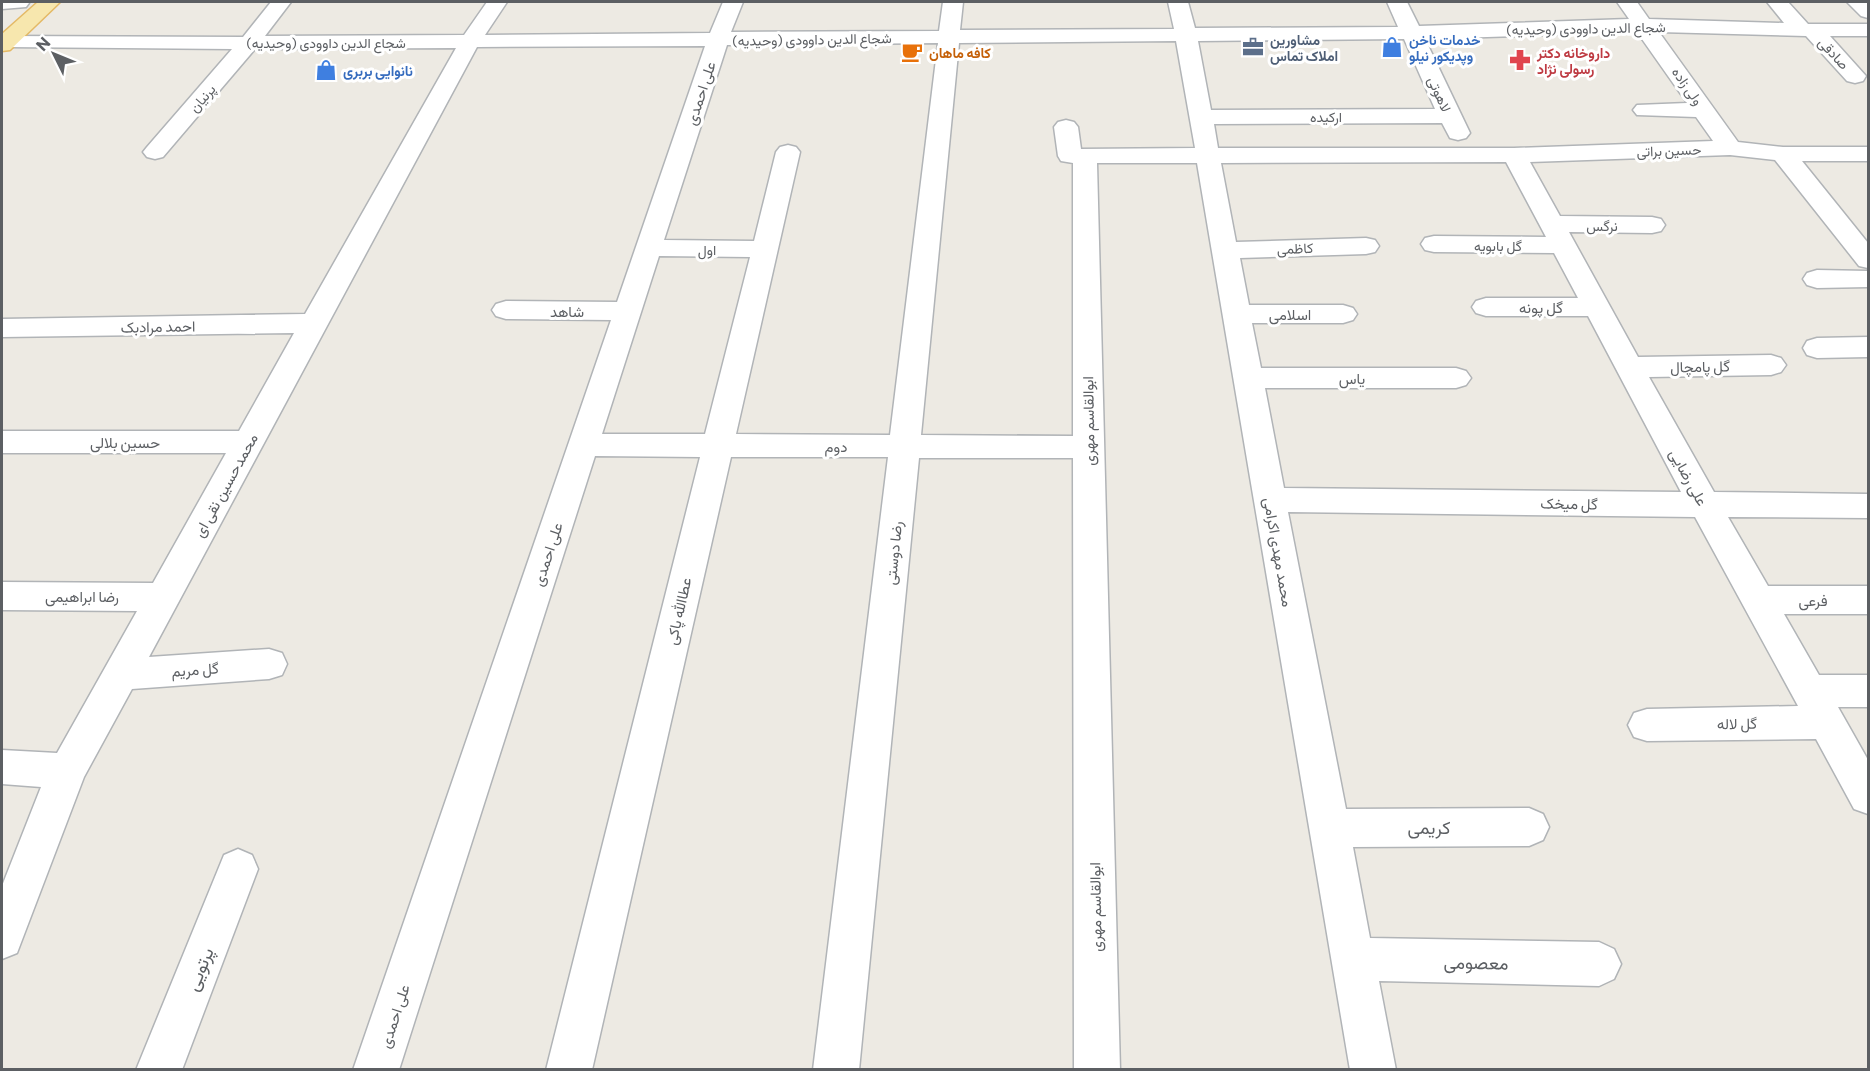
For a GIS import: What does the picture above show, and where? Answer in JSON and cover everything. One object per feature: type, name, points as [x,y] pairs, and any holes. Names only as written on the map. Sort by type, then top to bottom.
[{"type":"main road","points":[[4,43],[50,2]]},
{"type":"main road","points":[[2,18],[14,3]]},
{"type":"street","name":"پرنیان","points":[[155,152],[249,43],[281,2]]},
{"type":"street","name":"محمدحسین نقی ای","points":[[2,938],[67,771],[470,41],[497,2]]},
{"type":"street","name":"علی احمدی","points":[[376,1070],[718,39],[733,2]]},
{"type":"street","name":"رضا دوستی","points":[[836,1070],[953,2]]},
{"type":"street","name":"محمد مهدی اکرامی","points":[[1178,2],[1201,117],[1373,1070]]},
{"type":"street","name":"لاهوتی","points":[[1397,2],[1468,155]]},
{"type":"street","name":"ولی زاده","points":[[1627,2],[1730,148]]},
{"type":"street","name":"صادقی","points":[[1777,2],[1856,76]]},
{"type":"street","points":[[1857,2],[1867,27]]},
{"type":"street","name":"شجاع الدین داوودی (وحیدیه)","points":[[4,43],[1413,33],[1645,25],[1807,30],[1867,27]]},
{"type":"street","points":[[1645,110],[1704,110]]},
{"type":"street","name":"ارکیده","points":[[1201,117],[1450,116]]},
{"type":"street","points":[[1065,127],[1070,156],[1468,155]]},
{"type":"street","name":"حسین براتی","points":[[1468,155],[1730,148],[1783,154],[1869,154]]},
{"type":"street","name":"عطاالله پاکی","points":[[569,1070],[788,152]]},
{"type":"street","points":[[1783,154],[1869,260]]},
{"type":"street","name":"علی رضایی","points":[[1514,155],[1704,504],[1869,796]]},
{"type":"street","name":"ابوالقاسم مهری","points":[[1085,156],[1097,1070]]},
{"type":"street","name":"نرگس","points":[[1557,235],[1652,225]]},
{"type":"street","name":"گل بابویه","points":[[1434,244],[1557,235]]},
{"type":"street","name":"کاظمی","points":[[1225,250],[1366,246]]},
{"type":"street","name":"اول","points":[[649,248],[765,249]]},
{"type":"street","points":[[1817,279],[1869,279]]},
{"type":"street","name":"گل پونه","points":[[1486,307],[1597,307]]},
{"type":"street","name":"شاهد","points":[[506,310],[628,311]]},
{"type":"street","name":"اسلامی","points":[[1236,314],[1343,314]]},
{"type":"street","name":"احمد مرادبک","points":[[2,328],[314,323]]},
{"type":"street","points":[[1817,348],[1869,347]]},
{"type":"street","name":"گل پامچال","points":[[1629,367],[1771,365]]},
{"type":"street","name":"یاس","points":[[1248,378],[1456,378]]},
{"type":"street","name":"حسین بلالی","points":[[2,442],[249,442]]},
{"type":"street","name":"دوم","points":[[583,445],[1088,447]]},
{"type":"street","name":"گل میخک","points":[[1270,500],[1869,506]]},
{"type":"street","name":"رضا ابراهیمی","points":[[2,596],[163,597]]},
{"type":"street","name":"فرعی","points":[[1758,600],[1869,600]]},
{"type":"street","name":"گل مریم","points":[[120,674],[269,664]]},
{"type":"street","name":"گل لاله","points":[[1647,724],[1818,707],[1869,691]]},
{"type":"street","points":[[2,767],[67,771]]},
{"type":"street","name":"کریمی","points":[[1329,828],[1529,827]]},
{"type":"street","name":"پرتویی","points":[[159,1070],[238,869]]},
{"type":"street","name":"معصومی","points":[[1353,959],[1599,964]]},
{"type":"place","name":"مشاورین املاک تماس","points":[[1253,47]]},
{"type":"place","name":"خدمات ناخن وپديكور نيلو","points":[[1392,47]]},
{"type":"place","name":"کافه ماهان","points":[[912,52]]},
{"type":"place","name":"داروخانه دکتر رسولی نژاد","points":[[1520,60]]},
{"type":"place","name":"نانوایی بربری","points":[[326,70]]}]
